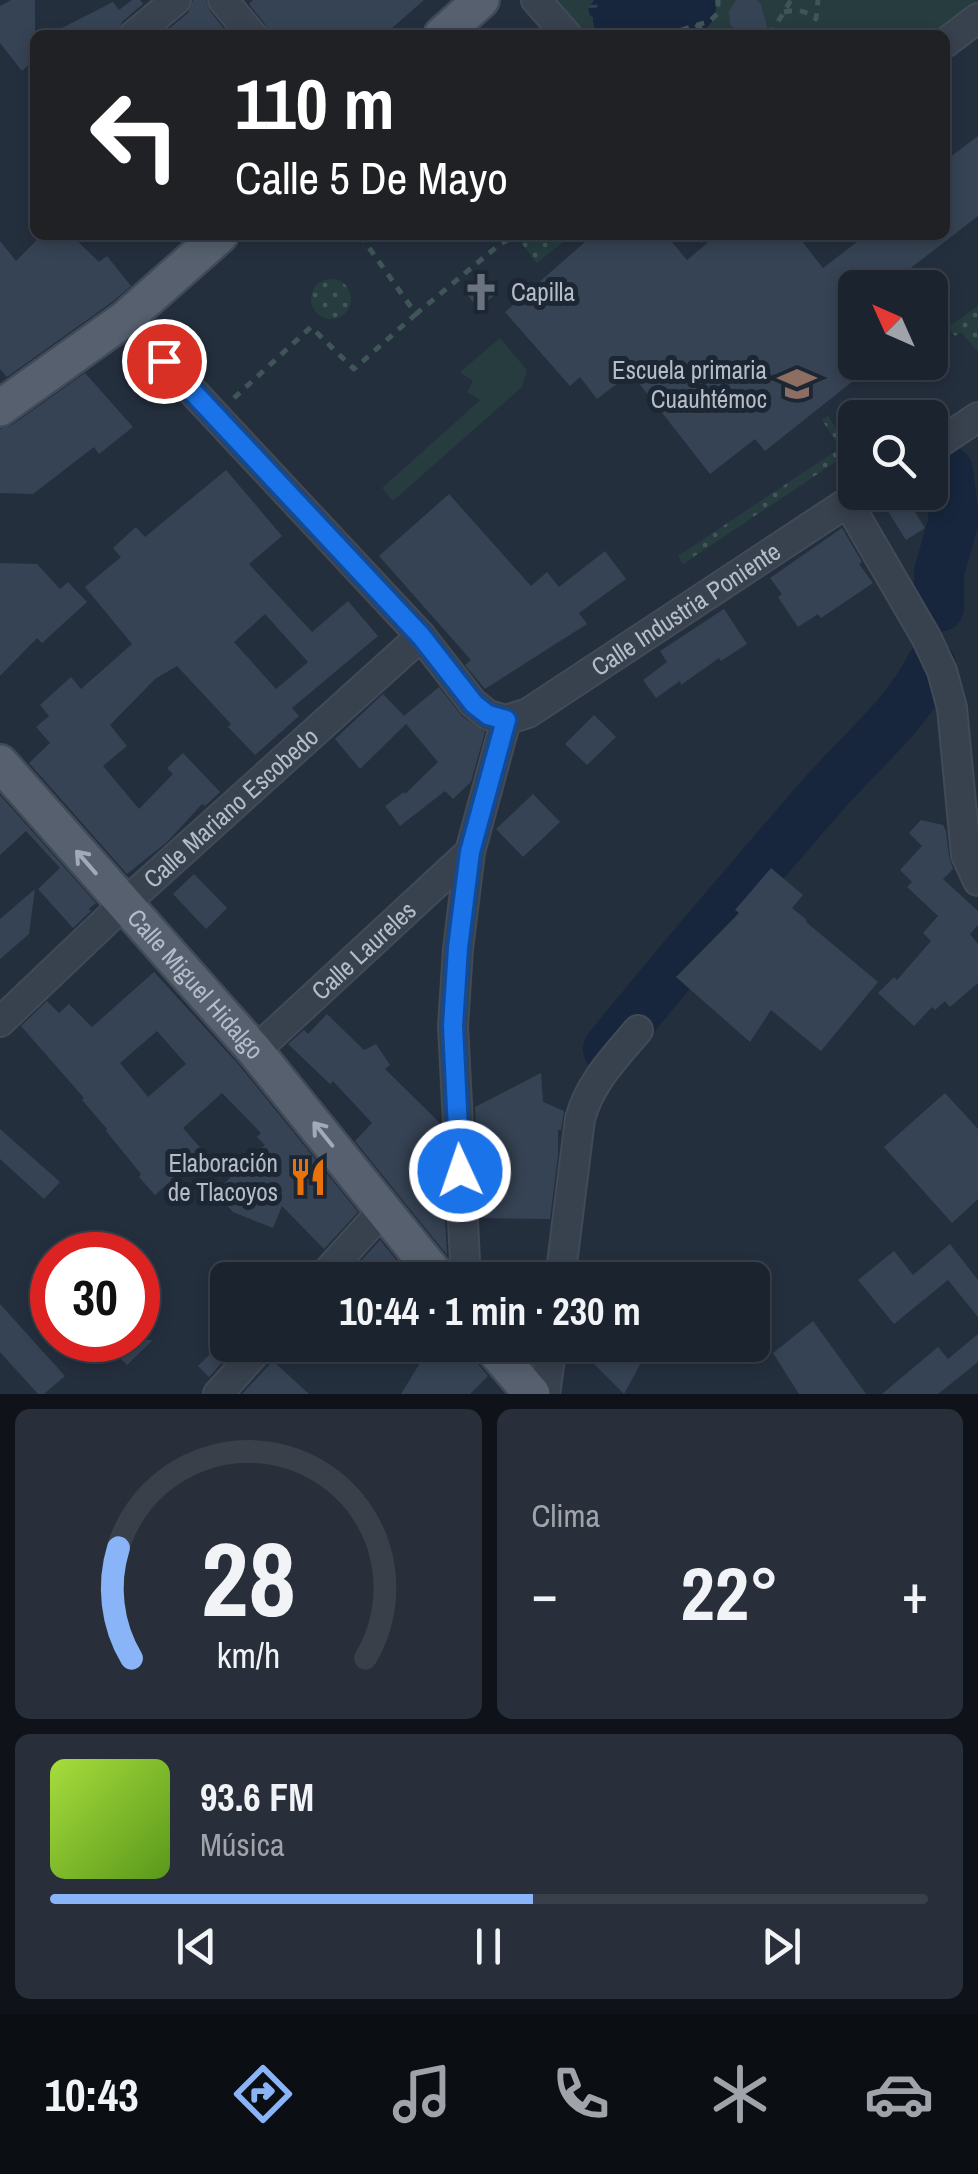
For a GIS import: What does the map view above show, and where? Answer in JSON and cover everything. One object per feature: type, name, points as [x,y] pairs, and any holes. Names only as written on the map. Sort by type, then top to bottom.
[{"type":"main road","points":[[447,30],[480,0]]},
{"type":"main road","points":[[0,408],[125,319],[214,240]]},
{"type":"main road","name":"Calle Miguel Hidalgo","points":[[0,763],[254,1050],[426,1262]]},
{"type":"main road","points":[[505,1362],[532,1394]]},
{"type":"street","points":[[140,30],[176,0]]},
{"type":"street","points":[[224,0],[248,30]]},
{"type":"street","points":[[536,0],[563,30]]},
{"type":"street","points":[[950,39],[978,18]]},
{"type":"street","points":[[125,319],[421,636],[474,704],[488,715],[506,720],[470,852],[458,948],[453,1026],[465,1262]]},
{"type":"street","points":[[948,437],[978,418]]},
{"type":"street","name":"Calle Industria Poniente","points":[[506,720],[528,713],[838,509]]},
{"type":"street","points":[[861,510],[942,672],[952,708],[966,854],[978,882]]},
{"type":"street","name":"Calle Mariano Escobedo","points":[[0,1022],[123,904],[421,636]]},
{"type":"street","name":"Calle Laureles","points":[[254,1050],[470,852]]},
{"type":"street","points":[[562,1262],[586,1097],[638,1030]]},
{"type":"street","points":[[336,1262],[384,1209]]},
{"type":"street","points":[[218,1394],[247,1362]]},
{"type":"street","points":[[546,1394],[550,1362]]},
{"type":"path","points":[[680,30],[710,21],[720,6],[718,0]]},
{"type":"path","points":[[773,30],[791,0]]},
{"type":"path","points":[[784,12],[806,11],[816,19],[818,0]]},
{"type":"path","points":[[696,24],[702,30]]},
{"type":"path","points":[[364,240],[416,314]]},
{"type":"path","points":[[214,415],[311,328],[354,369],[508,240]]},
{"type":"green space","points":[[556,0],[978,0],[978,18],[950,32],[582,30]]},
{"type":"green space","points":[[525,240],[566,240],[537,263],[521,243]]},
{"type":"green space","points":[[331,279],[345,285],[351,299],[345,313],[331,319],[317,313],[311,299],[317,285]]},
{"type":"green space","points":[[978,306],[978,352],[961,332],[955,336],[948,327]]},
{"type":"green space","points":[[500,338],[527,370],[522,387],[393,501],[382,488],[480,400],[467,392],[473,381],[460,372]]},
{"type":"green space","points":[[828,416],[838,431],[838,445],[822,420]]},
{"type":"green space","points":[[838,449],[838,460],[683,564],[678,556]]},
{"type":"water","points":[[594,0],[635,0],[635,8],[617,13],[618,27],[650,21],[649,30],[604,30],[588,9]]},
{"type":"building","points":[[11,0],[35,0],[30,64],[22,71],[0,43],[0,6]]},
{"type":"building","points":[[132,0],[143,4],[122,22],[119,30],[58,30],[113,2],[119,10]]},
{"type":"building","points":[[193,0],[206,0],[225,30],[167,30],[188,13]]},
{"type":"building","points":[[253,0],[424,0],[390,30],[267,30],[249,4]]},
{"type":"building","points":[[736,0],[757,0],[768,30],[734,29],[729,11]]},
{"type":"building","points":[[978,136],[978,216],[950,238],[950,157]]},
{"type":"building","points":[[37,240],[76,240],[99,262],[107,256],[131,286],[7,377],[0,369],[0,241],[16,261]]},
{"type":"building","points":[[587,240],[670,240],[687,260],[711,240],[801,240],[823,268],[859,240],[947,240],[908,270],[838,270],[838,380],[854,380],[765,451],[755,439],[710,474],[631,373],[597,399],[580,377],[570,386],[505,312]]},
{"type":"building","name":"Capilla","points":[[483,276],[498,292],[479,309],[465,292]]},
{"type":"building","points":[[85,373],[133,427],[99,454],[94,447],[33,494],[0,493],[0,429],[12,425]]},
{"type":"building","points":[[226,470],[282,536],[249,564],[312,632],[348,601],[378,636],[292,708],[299,716],[255,755],[177,666],[155,679],[110,725],[127,746],[103,766],[139,809],[173,774],[167,768],[183,753],[220,792],[127,874],[29,763],[50,743],[36,727],[49,716],[40,705],[71,677],[81,689],[132,644],[85,587],[121,557],[113,548],[136,527],[145,537]],"holes":[[[265,614],[308,662],[276,689],[234,642]]]},
{"type":"building","points":[[449,494],[531,586],[547,572],[559,587],[605,551],[626,579],[579,613],[587,624],[485,689],[465,665],[471,660],[379,556]]},
{"type":"building","points":[[887,510],[914,510],[925,528],[906,540]]},
{"type":"building","points":[[842,528],[873,583],[821,618],[818,614],[798,627],[770,578]]},
{"type":"building","points":[[0,563],[37,564],[60,589],[68,582],[87,602],[42,643],[37,638],[0,676]]},
{"type":"building","points":[[724,609],[747,644],[656,698],[643,680],[667,662],[660,651]]},
{"type":"building","points":[[439,687],[462,716],[485,732],[471,782],[453,799],[445,791],[400,826],[385,806],[405,794],[438,762],[406,724],[360,769],[335,739],[383,694],[404,716]]},
{"type":"building","points":[[594,715],[616,737],[587,765],[565,744]]},
{"type":"building","points":[[533,794],[560,822],[523,857],[496,829]]},
{"type":"building","points":[[0,795],[96,903],[73,928],[38,889],[60,868],[26,831],[0,855]]},
{"type":"building","points":[[921,820],[943,825],[953,869],[943,879],[978,911],[978,925],[970,934],[978,944],[978,983],[950,1007],[945,1001],[935,1010],[932,1007],[914,1026],[878,993],[894,977],[897,980],[931,941],[923,933],[938,916],[907,887],[912,882],[900,870],[922,846],[909,833]]},
{"type":"building","points":[[771,868],[803,895],[792,908],[878,982],[821,1051],[771,1010],[750,1042],[676,977],[739,913],[735,910]]},
{"type":"building","points":[[194,874],[227,908],[206,929],[173,894]]},
{"type":"building","points":[[35,889],[29,934],[0,959],[0,919]]},
{"type":"building","points":[[154,972],[239,1065],[358,1212],[324,1249],[282,1206],[273,1228],[233,1212],[215,1192],[265,1145],[257,1137],[261,1133],[222,1093],[183,1128],[204,1152],[155,1195],[84,1098],[21,1026],[47,1001],[59,1013],[69,1004],[92,1027]],"holes":[[[157,1031],[186,1064],[148,1097],[120,1063]]]},
{"type":"building","points":[[327,1014],[364,1050],[376,1044],[390,1065],[385,1069],[440,1123],[447,1255],[355,1141],[372,1123],[333,1081],[330,1084],[288,1044],[304,1030],[308,1034]]},
{"type":"building","points":[[541,1073],[543,1102],[564,1111],[558,1130],[550,1219],[480,1218],[475,1107]]},
{"type":"building","points":[[945,1093],[978,1129],[978,1199],[952,1223],[884,1147]]},
{"type":"building","points":[[0,1129],[60,1182],[44,1199],[0,1159]]},
{"type":"building","points":[[380,1240],[398,1262],[360,1262]]},
{"type":"building","points":[[950,1244],[978,1280],[978,1317],[948,1280],[894,1324],[858,1280],[894,1251],[913,1275]]},
{"type":"building","points":[[0,1304],[30,1337],[30,1362],[52,1362],[65,1376],[44,1394],[38,1394],[0,1352]]},
{"type":"building","points":[[813,1321],[866,1394],[799,1394],[773,1353]]},
{"type":"building","points":[[978,1334],[978,1362],[938,1394],[882,1394],[938,1347],[948,1359]]},
{"type":"building","points":[[210,1354],[210,1362],[223,1362],[209,1377],[198,1366]]},
{"type":"building","points":[[274,1362],[309,1394],[242,1394]]},
{"type":"building","points":[[421,1362],[476,1362],[488,1376],[470,1394],[401,1394]]},
{"type":"building","points":[[592,1362],[641,1362],[624,1394]]},
{"type":"waterway","points":[[618,20],[691,8]]},
{"type":"waterway","points":[[939,607],[939,572],[954,520],[948,471]]},
{"type":"waterway","points":[[608,1049],[820,798],[895,718],[931,665]]},
{"type":"place","name":"Capilla","points":[[481,292]]},
{"type":"place","name":"Escuela primaria Cuauhtémoc","points":[[797,384]]},
{"type":"place","name":"Elaboración de Tlacoyos","points":[[308,1177]]},
{"type":"route","points":[[164,361],[421,636],[474,704],[488,715],[506,720],[470,852],[458,948],[453,1026],[460,1171]]}]
